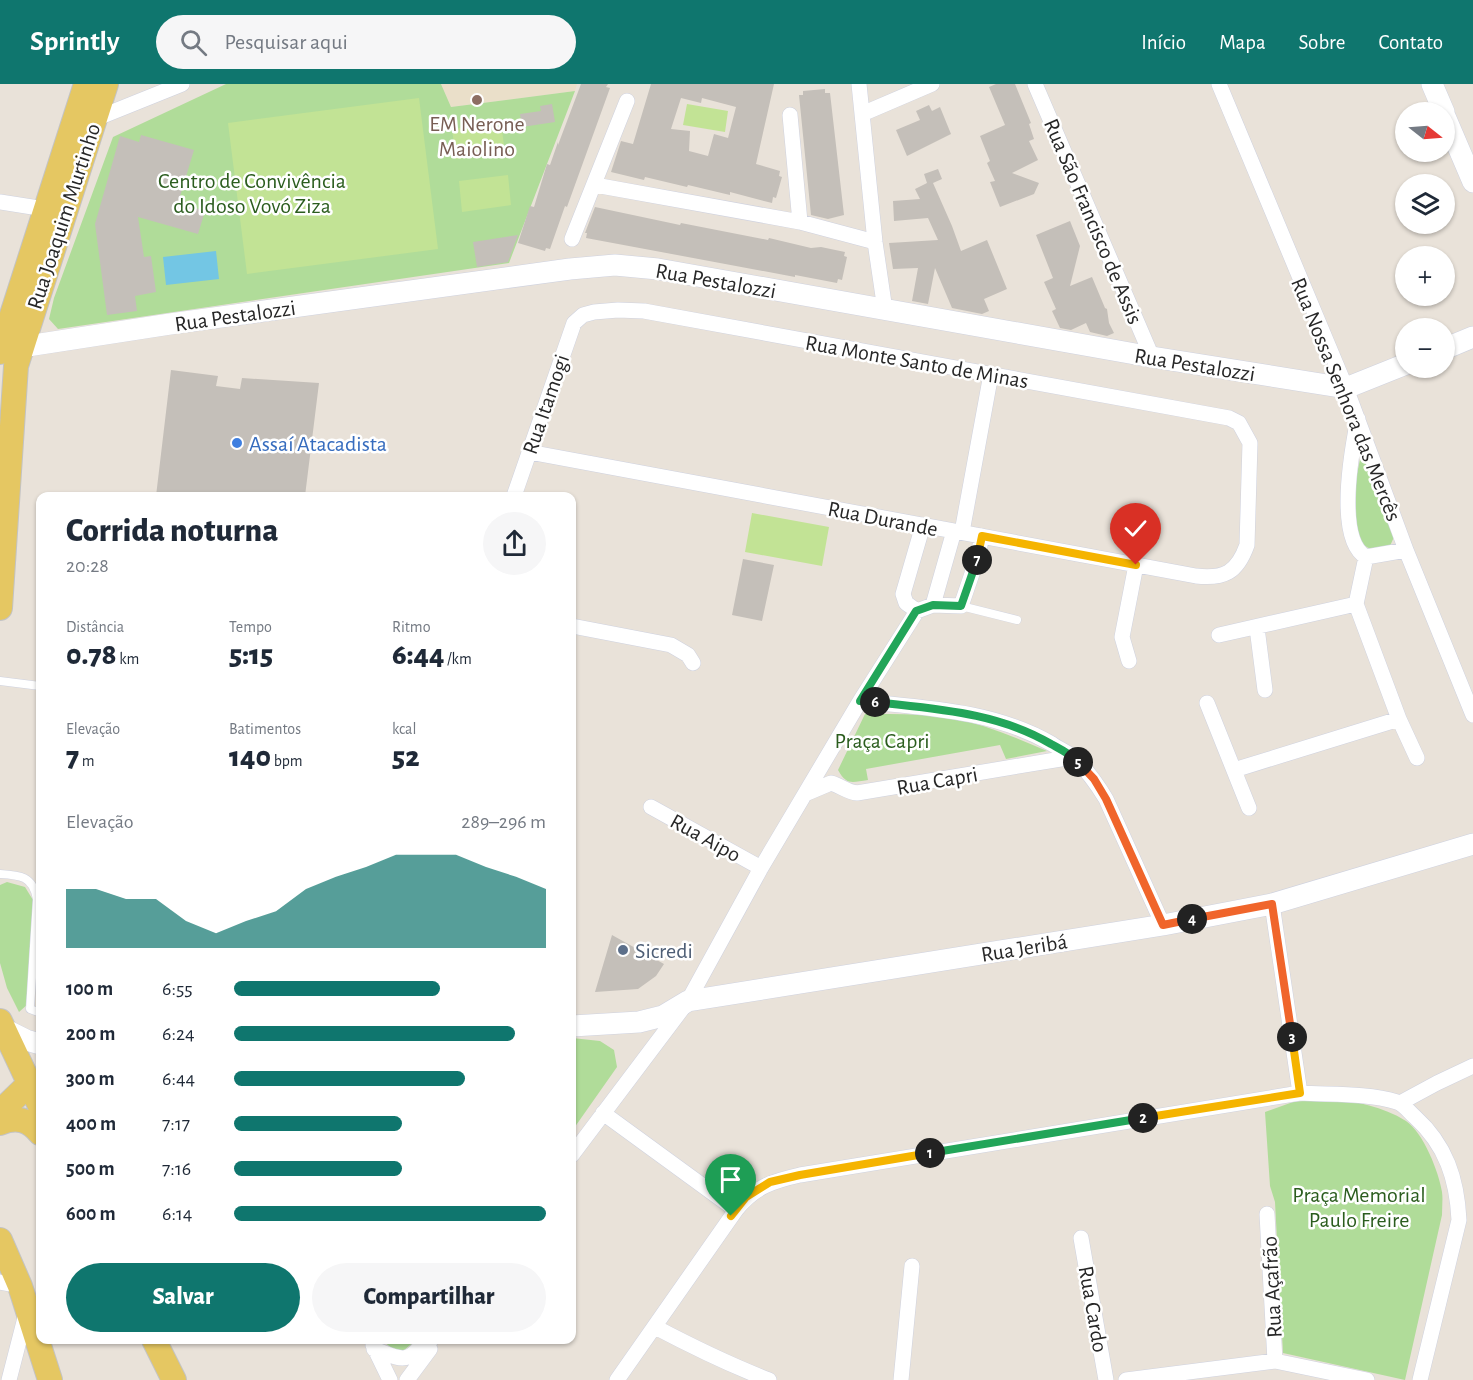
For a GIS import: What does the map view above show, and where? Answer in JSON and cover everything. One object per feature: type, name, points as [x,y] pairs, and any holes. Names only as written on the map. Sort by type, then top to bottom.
[{"type":"main road","name":"Rua Joaquim Murtinho","points":[[5,350],[45,209],[86,84]]},
{"type":"main road","name":"Rua Joaquim Murtinho","points":[[5,350],[106,84]]},
{"type":"main road","points":[[0,608],[4,467],[16,366],[5,350]]},
{"type":"main road","points":[[0,1112],[35,1080],[1,1024]]},
{"type":"main road","points":[[0,1123],[19,1119],[27,1121],[36,1129]]},
{"type":"main road","points":[[0,1240],[10,1284],[27,1310],[36,1337]]},
{"type":"main road","points":[[38,1344],[50,1380]]},
{"type":"main road","points":[[156,1344],[174,1380]]},
{"type":"street","points":[[71,129],[182,84]]},
{"type":"street","points":[[859,84],[875,242],[885,310]]},
{"type":"street","points":[[862,114],[932,84]]},
{"type":"street","name":"Rua São Francisco de Assis","points":[[1035,84],[1152,357]]},
{"type":"street","name":"Rua Nossa Senhora das Mercês","points":[[1218,84],[1346,387],[1406,550],[1473,716]]},
{"type":"street","points":[[1432,84],[1439,102]]},
{"type":"street","points":[[572,239],[627,101]]},
{"type":"street","points":[[790,115],[800,222]]},
{"type":"street","points":[[1455,139],[1473,182]]},
{"type":"street","points":[[595,185],[800,222],[875,242]]},
{"type":"street","points":[[0,202],[45,209]]},
{"type":"street","name":"Rua Pestalozzi","points":[[5,350],[170,324],[570,269],[615,265],[658,269],[1152,357],[1346,387],[1395,368]]},
{"type":"street","name":"Rua Monte Santo de Minas","points":[[583,315],[618,309],[644,311],[1229,418],[1239,423],[1250,443],[1247,545],[1243,558],[1235,567]]},
{"type":"street","name":"Rua Itamogi","points":[[515,492],[574,323],[583,315]]},
{"type":"street","points":[[1455,344],[1473,337]]},
{"type":"street","points":[[933,605],[958,532],[991,374]]},
{"type":"street","points":[[1358,419],[1352,447],[1347,496],[1353,543],[1358,552],[1366,557],[1406,550]]},
{"type":"street","name":"Rua Durande","points":[[529,452],[1211,578],[1226,575],[1235,567]]},
{"type":"street","points":[[914,616],[903,594],[923,525]]},
{"type":"street","points":[[576,1150],[688,1001],[761,868],[860,701],[914,616],[933,605],[961,606],[977,559],[982,536]]},
{"type":"street","points":[[1366,557],[1356,604],[1399,719],[1417,758]]},
{"type":"street","points":[[1129,661],[1122,637],[1136,565]]},
{"type":"street","points":[[1219,635],[1356,604]]},
{"type":"street","points":[[576,627],[671,645],[688,655],[693,663]]},
{"type":"street","points":[[1257,628],[1265,690]]},
{"type":"street","points":[[860,701],[956,711],[982,717],[1014,726],[1043,739],[1073,757],[1094,779],[1106,799],[1163,925]]},
{"type":"street","points":[[1207,703],[1249,808]]},
{"type":"street","points":[[1234,770],[1399,719]]},
{"type":"street","name":"Rua Capri","points":[[805,794],[831,783],[857,793],[1073,757]]},
{"type":"street","name":"Rua Aipo","points":[[651,807],[761,868]]},
{"type":"street","name":"Rua Jeribá","points":[[576,1026],[639,1022],[663,1016],[688,1001],[1163,925],[1272,904],[1473,844]]},
{"type":"street","points":[[1272,904],[1300,1093]]},
{"type":"street","points":[[1,1024],[26,1040],[36,1043]]},
{"type":"street","points":[[1400,1103],[1473,1066]]},
{"type":"street","points":[[617,1380],[746,1197],[770,1182],[800,1175],[1300,1093],[1379,1099],[1400,1103],[1424,1125],[1452,1170],[1466,1222],[1420,1380]]},
{"type":"street","points":[[603,1113],[736,1210]]},
{"type":"street","name":"Rua Açafrão","points":[[1268,1214],[1275,1361]]},
{"type":"street","name":"Rua Cardo","points":[[1082,1238],[1106,1380]]},
{"type":"street","points":[[901,1380],[912,1266]]},
{"type":"street","points":[[9,1380],[10,1364],[27,1310]]},
{"type":"street","points":[[655,1327],[710,1356],[770,1380]]},
{"type":"street","points":[[372,1344],[404,1358],[416,1354],[422,1344]]},
{"type":"street","points":[[372,1344],[390,1380]]},
{"type":"street","points":[[407,1380],[429,1351],[430,1344]]},
{"type":"street","points":[[1126,1380],[1199,1375],[1275,1361],[1367,1380]]},
{"type":"lane","points":[[961,606],[1017,620]]},
{"type":"lane","points":[[0,681],[36,686]]},
{"type":"lane","points":[[0,874],[24,878],[36,889]]},
{"type":"lane","points":[[36,915],[30,1009],[36,1011]]},
{"type":"shaded area","name":"EM Nerone Maiolino","points":[[441,84],[577,84],[575,91],[451,107]]},
{"type":"green space","name":"Centro de Convivência do Idoso Vovó Ziza","points":[[226,84],[441,84],[451,107],[575,91],[509,263],[58,329],[49,319],[54,298],[113,137]]},
{"type":"green space","points":[[419,98],[438,249],[247,274],[228,123]]},
{"type":"green space","points":[[687,104],[728,111],[725,132],[683,125]]},
{"type":"green space","points":[[501,122],[505,153],[456,159],[452,129]]},
{"type":"green space","points":[[508,175],[511,205],[462,212],[459,181]]},
{"type":"green space","points":[[1363,448],[1394,537],[1390,546],[1376,549],[1363,543],[1357,533],[1354,519],[1355,487]]},
{"type":"green space","points":[[752,513],[829,527],[822,566],[745,552]]},
{"type":"green space","name":"Praça Capri","points":[[865,714],[938,716],[962,720],[1047,751],[1006,759],[1000,745],[866,769],[868,780],[850,782],[844,779],[838,770]]},
{"type":"green space","points":[[7,882],[25,887],[33,900],[28,1004],[19,1012],[7,988],[0,963],[0,885]]},
{"type":"green space","points":[[576,1038],[600,1041],[614,1050],[617,1067],[576,1125]]},
{"type":"green space","name":"Praça Memorial Paulo Freire","points":[[1330,1098],[1379,1108],[1406,1121],[1424,1143],[1440,1184],[1442,1215],[1405,1380],[1283,1353],[1275,1202],[1270,1186],[1265,1112],[1293,1102]]},
{"type":"green space","points":[[387,1344],[411,1344],[403,1351],[395,1351]]},
{"type":"water","points":[[216,251],[219,279],[166,285],[163,257]]},
{"type":"building","points":[[581,84],[608,84],[606,87],[610,88],[567,207],[565,206],[550,249],[546,248],[545,251],[518,243],[530,206],[534,207],[547,164],[550,165]]},
{"type":"building","points":[[651,84],[774,84],[756,164],[780,171],[779,176],[782,177],[776,198],[773,197],[772,203],[730,192],[730,195],[688,185],[687,187],[645,177],[644,180],[611,172],[621,141],[633,144]],"holes":[[[681,98],[701,103],[702,98],[736,107],[728,138],[714,134],[708,156],[689,151],[690,131],[671,129]]]},
{"type":"building","points":[[996,84],[1015,84],[1031,123],[1029,124],[1034,139],[1029,141],[1038,160],[1012,173],[1039,183],[1034,194],[1000,207],[990,182],[995,181],[987,163],[990,161],[980,136],[1005,125],[989,87]]},
{"type":"building","points":[[825,89],[825,93],[830,93],[844,215],[828,219],[811,215],[799,95],[803,95],[803,91]]},
{"type":"building","points":[[552,104],[555,122],[522,127],[520,114],[541,111],[540,106]]},
{"type":"building","points":[[929,105],[932,111],[940,107],[951,134],[907,156],[896,130],[920,120],[916,111]]},
{"type":"building","points":[[141,135],[194,150],[178,203],[205,211],[198,234],[138,217],[144,257],[151,256],[156,292],[135,296],[137,311],[107,315],[95,224],[120,136],[139,142]]},
{"type":"building","points":[[938,169],[942,179],[933,183],[961,251],[987,240],[1007,289],[984,299],[989,311],[982,314],[952,308],[935,268],[928,304],[912,301],[918,268],[893,269],[889,243],[938,240],[928,218],[894,221],[893,201],[920,199],[915,189],[927,183],[924,174]]},
{"type":"building","points":[[595,207],[680,225],[681,223],[768,240],[769,238],[811,248],[821,247],[845,252],[844,256],[847,257],[842,280],[838,279],[837,283],[795,275],[795,277],[586,238],[587,233],[585,233]]},
{"type":"building","points":[[1070,221],[1080,246],[1070,286],[1092,277],[1107,309],[1109,323],[1114,333],[1107,336],[1090,332],[1086,323],[1071,330],[1060,328],[1052,311],[1056,309],[1044,282],[1053,278],[1036,235]]},
{"type":"building","points":[[518,235],[508,262],[477,267],[473,242]]},
{"type":"building","name":"Assaí Atacadista","points":[[171,370],[218,376],[216,386],[240,389],[242,378],[319,383],[305,492],[156,492]]},
{"type":"building","points":[[743,559],[774,565],[762,621],[732,615]]},
{"type":"building","name":"Sicredi","points":[[612,935],[664,964],[656,976],[638,989],[595,992]]},
{"type":"place","name":"EM Nerone Maiolino","points":[[477,100]]},
{"type":"place","name":"Assaí Atacadista","points":[[237,443]]},
{"type":"place","name":"Sicredi","points":[[623,950]]},
{"type":"route","points":[[731,1216],[746,1197],[770,1182],[800,1175],[1300,1093],[1272,904],[1163,925],[1106,799],[1094,779],[1073,757],[1043,739],[1014,726],[982,717],[956,711],[860,701],[916,611],[933,605],[961,606],[977,559],[982,536],[1136,565]]}]
